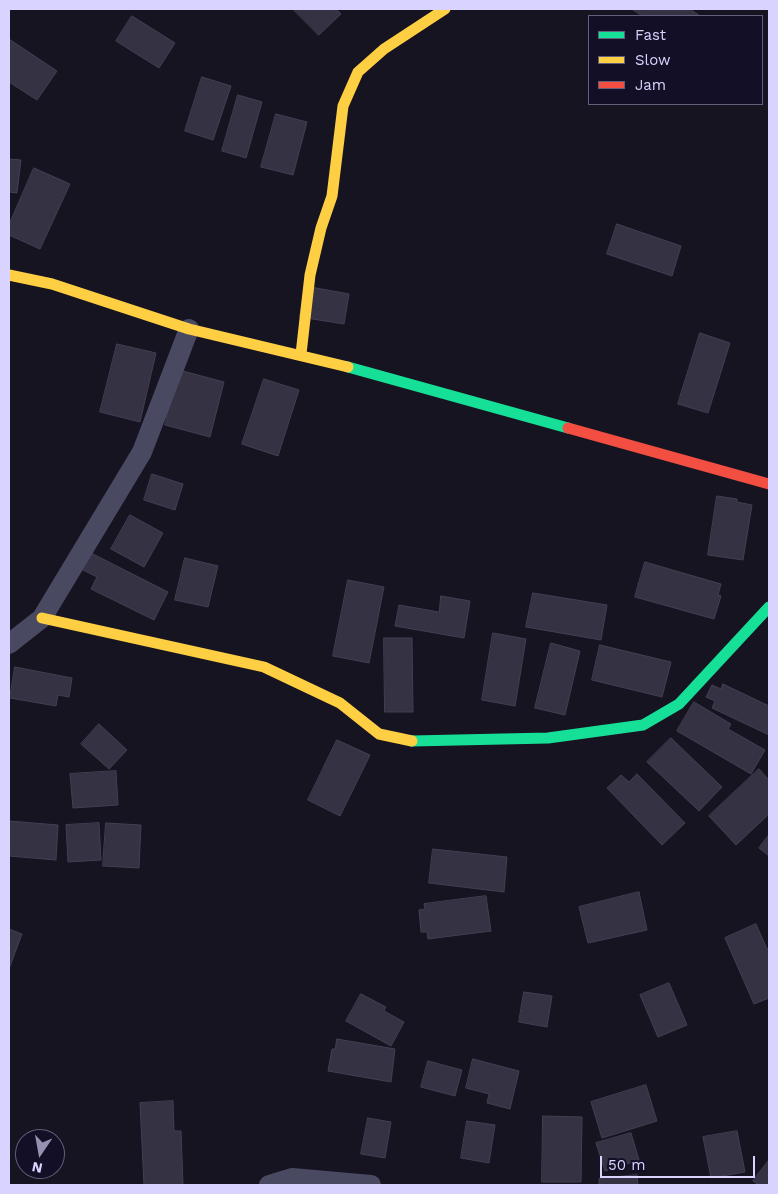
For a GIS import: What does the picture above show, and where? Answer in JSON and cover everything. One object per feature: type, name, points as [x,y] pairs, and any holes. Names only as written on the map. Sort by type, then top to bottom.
[{"type":"street","points":[[302,354],[310,275],[332,196],[343,106],[358,72],[384,49],[445,9]]},
{"type":"street","points":[[9,274],[52,284],[189,329],[302,354],[769,484]]},
{"type":"street","points":[[9,644],[42,618],[142,452],[189,329]]},
{"type":"street","points":[[42,618],[264,667],[340,704],[379,734],[419,742],[548,738],[643,725],[679,704],[769,607]]},
{"type":"street","points":[[268,1185],[292,1178],[371,1185]]},
{"type":"building","points":[[293,9],[336,9],[341,14],[319,35]]},
{"type":"building","points":[[632,9],[690,9],[699,15],[641,15]]},
{"type":"building","points":[[132,16],[175,43],[159,68],[116,41]]},
{"type":"building","points":[[9,39],[57,71],[37,100],[9,82]]},
{"type":"building","points":[[202,77],[231,86],[213,140],[185,131]]},
{"type":"building","points":[[238,95],[262,102],[246,158],[222,151]]},
{"type":"building","points":[[276,114],[307,122],[293,175],[261,167]]},
{"type":"building","points":[[9,159],[21,160],[17,193],[9,192]]},
{"type":"building","points":[[34,168],[70,184],[40,249],[9,235],[9,225]]},
{"type":"building","points":[[617,224],[681,246],[672,276],[607,254]]},
{"type":"building","points":[[305,286],[349,294],[344,324],[300,317]]},
{"type":"building","points":[[700,333],[730,343],[708,413],[678,404]]},
{"type":"building","points":[[117,344],[156,353],[140,422],[100,412]]},
{"type":"building","points":[[179,370],[224,382],[210,437],[165,425]]},
{"type":"building","points":[[264,379],[299,390],[278,456],[242,444]]},
{"type":"building","points":[[152,474],[183,484],[175,510],[144,500]]},
{"type":"building","points":[[717,496],[737,499],[737,502],[752,505],[743,560],[708,555]]},
{"type":"building","points":[[130,515],[163,533],[144,567],[111,549]]},
{"type":"building","points":[[91,553],[168,592],[154,620],[91,589],[97,577],[83,570]]},
{"type":"building","points":[[185,558],[218,566],[208,607],[175,600]]},
{"type":"building","points":[[645,562],[721,584],[718,595],[721,596],[714,619],[635,597]]},
{"type":"building","points":[[348,580],[384,587],[369,663],[333,656]]},
{"type":"building","points":[[533,593],[607,605],[601,640],[526,627]]},
{"type":"building","points":[[441,596],[470,601],[464,638],[395,626],[399,605],[439,612]]},
{"type":"building","points":[[493,633],[526,639],[515,706],[482,700]]},
{"type":"building","points":[[384,638],[412,638],[413,712],[385,712]]},
{"type":"building","points":[[551,643],[580,651],[565,715],[535,708]]},
{"type":"building","points":[[600,645],[671,662],[662,697],[592,680]]},
{"type":"building","points":[[15,667],[72,678],[69,697],[58,695],[56,706],[10,698]]},
{"type":"building","points":[[723,684],[769,706],[769,735],[712,708],[715,701],[706,697],[712,685],[721,689]]},
{"type":"building","points":[[694,702],[731,724],[728,729],[765,750],[751,774],[677,731]]},
{"type":"building","points":[[99,724],[127,750],[109,769],[81,744]]},
{"type":"building","points":[[671,738],[722,787],[699,811],[647,762]]},
{"type":"building","points":[[337,740],[370,755],[340,816],[308,800]]},
{"type":"building","points":[[759,769],[769,780],[769,814],[736,845],[709,816]]},
{"type":"building","points":[[116,771],[118,805],[73,808],[70,774]]},
{"type":"building","points":[[637,774],[685,823],[662,845],[607,788],[621,775],[629,782]]},
{"type":"building","points":[[9,821],[58,825],[56,860],[9,856]]},
{"type":"building","points":[[99,823],[101,860],[68,862],[66,825]]},
{"type":"building","points":[[106,823],[141,825],[139,868],[103,866]]},
{"type":"building","points":[[769,835],[769,856],[759,848]]},
{"type":"building","points":[[433,849],[507,857],[504,892],[429,883]]},
{"type":"building","points":[[639,892],[647,930],[588,943],[579,907]]},
{"type":"building","points":[[486,896],[491,931],[428,939],[427,932],[421,932],[419,910],[425,909],[424,904]]},
{"type":"building","points":[[756,924],[767,949],[769,948],[769,998],[754,1004],[725,938]]},
{"type":"building","points":[[9,929],[22,934],[9,969]]},
{"type":"building","points":[[669,983],[687,1025],[658,1037],[640,995]]},
{"type":"building","points":[[524,992],[552,996],[547,1027],[519,1022]]},
{"type":"building","points":[[361,994],[386,1007],[384,1011],[404,1022],[391,1046],[346,1021]]},
{"type":"building","points":[[337,1039],[395,1049],[391,1082],[328,1071],[332,1049],[335,1049]]},
{"type":"building","points":[[473,1059],[519,1071],[510,1109],[487,1103],[489,1094],[466,1088]]},
{"type":"building","points":[[428,1061],[462,1070],[455,1096],[421,1087]]},
{"type":"building","points":[[646,1085],[657,1121],[602,1138],[591,1102]]},
{"type":"building","points":[[173,1101],[174,1131],[181,1131],[183,1185],[144,1185],[140,1103]]},
{"type":"building","points":[[543,1116],[582,1117],[581,1182],[542,1182]]},
{"type":"building","points":[[368,1118],[391,1122],[385,1158],[361,1154]]},
{"type":"building","points":[[467,1121],[495,1125],[489,1163],[461,1158]]},
{"type":"building","points":[[737,1131],[745,1172],[711,1178],[703,1137]]},
{"type":"building","points":[[631,1133],[639,1160],[605,1171],[596,1143]]},
{"type":"building","points":[[769,1160],[769,1185],[759,1185],[753,1181]]},
{"type":"building","points":[[637,1175],[638,1185],[599,1185],[599,1179]]},
{"type":"traffic: fast","points":[[348,367],[568,428]]},
{"type":"traffic: fast","points":[[412,741],[548,738],[643,725],[679,704],[769,607]]},
{"type":"traffic: slow","points":[[301,354],[310,275],[321,228],[332,196],[343,106],[358,72],[384,49],[445,9]]},
{"type":"traffic: slow","points":[[9,275],[52,284],[189,329],[348,367]]},
{"type":"traffic: slow","points":[[42,618],[264,667],[340,703],[379,734],[412,741]]},
{"type":"traffic: jam","points":[[568,428],[769,484]]}]
